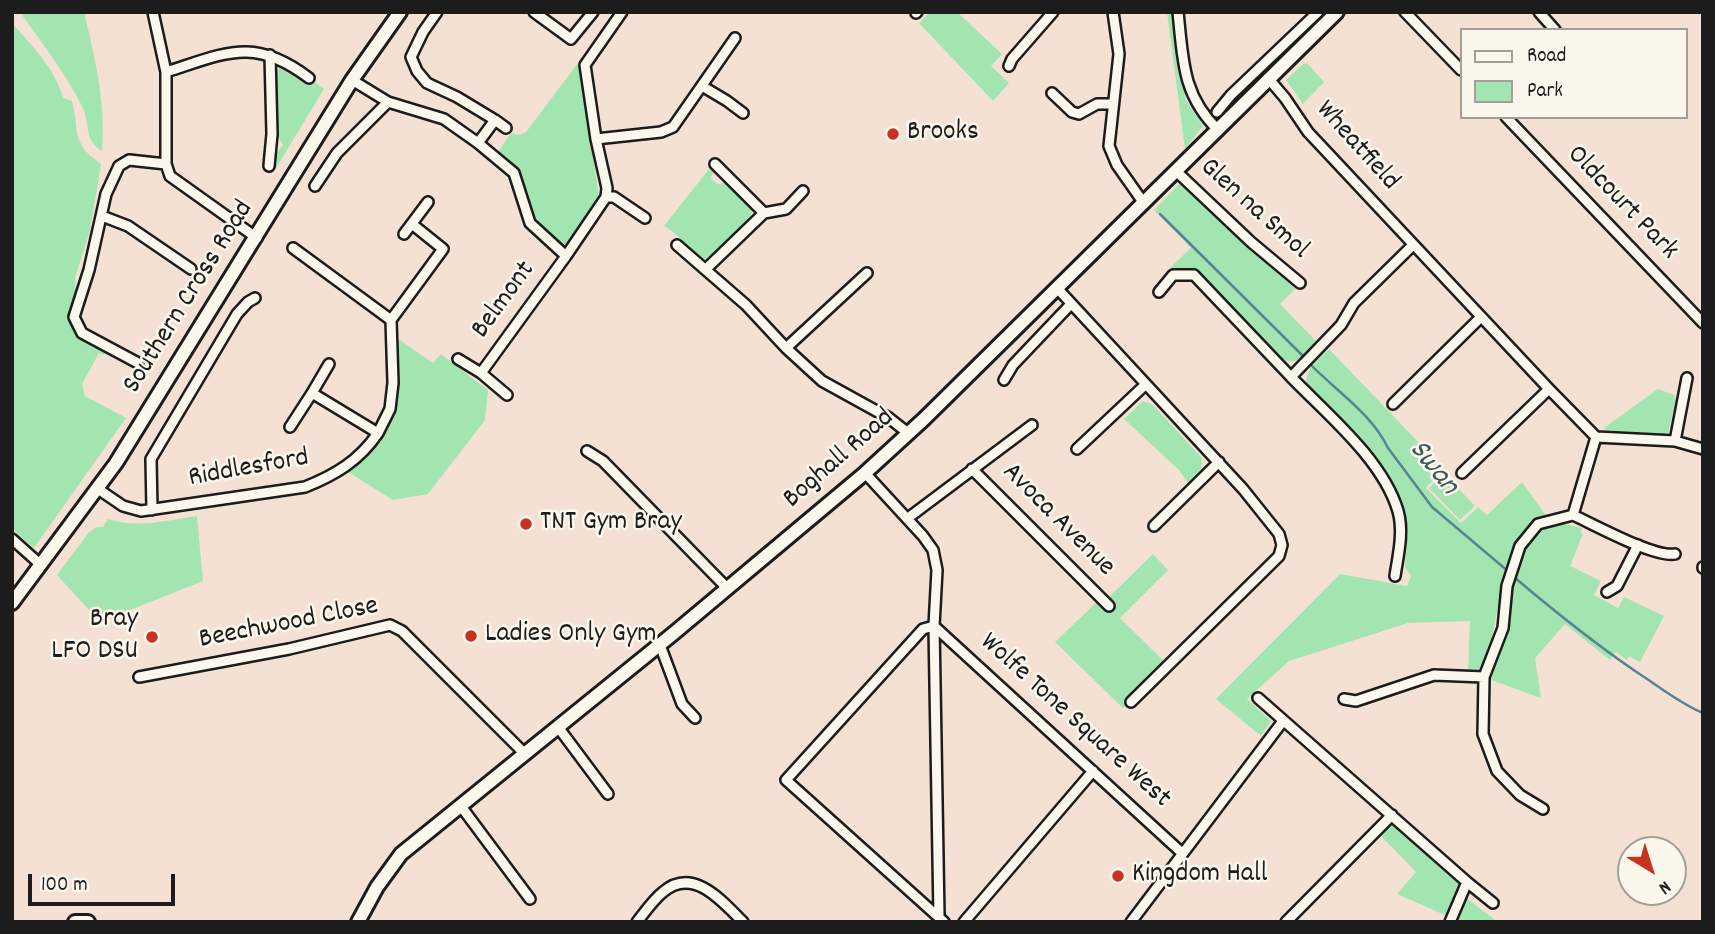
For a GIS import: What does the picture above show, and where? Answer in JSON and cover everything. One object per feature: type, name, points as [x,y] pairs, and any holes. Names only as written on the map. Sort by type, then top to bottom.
[{"type":"street","points":[[153,12],[166,72],[166,164],[170,176],[257,238]]},
{"type":"street","name":"Southern Cross Road","points":[[12,603],[98,489],[257,238],[352,80],[400,12]]},
{"type":"street","points":[[437,12],[411,57],[417,71],[427,83],[457,97],[506,128]]},
{"type":"street","points":[[534,12],[571,39],[593,12]]},
{"type":"street","points":[[622,12],[585,65],[596,139],[607,188],[606,197],[614,197],[645,218]]},
{"type":"street","points":[[1009,66],[1012,59],[1054,12]]},
{"type":"street","points":[[1113,12],[1119,54],[1109,146],[1110,152],[1143,202]]},
{"type":"street","points":[[1178,12],[1183,60],[1191,94],[1218,130]]},
{"type":"street","points":[[1217,112],[1231,95],[1288,51],[1318,12]]},
{"type":"street","name":"Boghall Road","points":[[358,922],[392,864],[425,833],[660,645],[865,473],[1218,130],[1268,78],[1288,51],[1337,12]]},
{"type":"street","points":[[1405,12],[1460,69]]},
{"type":"street","points":[[1539,12],[1553,28]]},
{"type":"street","points":[[596,139],[661,132],[673,127],[735,38]]},
{"type":"street","points":[[166,72],[223,54],[258,51],[289,63],[309,78]]},
{"type":"street","points":[[269,166],[272,134],[270,55]]},
{"type":"street","name":"Wheatfield","points":[[1268,78],[1286,98],[1308,132],[1596,436]]},
{"type":"street","name":"Belmont","points":[[352,80],[388,102],[444,119],[478,143],[514,173],[530,223],[566,256]]},
{"type":"street","points":[[702,86],[743,113]]},
{"type":"street","points":[[1052,93],[1072,112],[1079,114],[1097,104],[1112,104]]},
{"type":"street","points":[[315,186],[337,153],[388,102]]},
{"type":"street","name":"Oldcourt Park","points":[[1508,119],[1703,323]]},
{"type":"street","points":[[478,143],[495,120]]},
{"type":"street","points":[[138,363],[82,333],[74,317],[89,270],[106,194],[119,166],[129,160],[166,164]]},
{"type":"street","points":[[715,164],[764,213]]},
{"type":"street","name":"Glen na Smol","points":[[1176,171],[1251,242],[1300,283]]},
{"type":"street","points":[[706,269],[764,213],[786,209],[803,191]]},
{"type":"street","name":"Belmont","points":[[481,373],[606,197]]},
{"type":"street","points":[[404,234],[428,202]]},
{"type":"street","points":[[102,216],[128,226],[191,269]]},
{"type":"street","points":[[293,248],[391,320],[443,249],[412,224]]},
{"type":"street","points":[[677,245],[746,305],[822,382],[898,423],[908,433]]},
{"type":"street","points":[[1291,377],[1341,325],[1354,303],[1413,245]]},
{"type":"street","points":[[786,348],[867,273]]},
{"type":"street","points":[[1159,292],[1173,275],[1194,275],[1357,444],[1387,484],[1399,514],[1400,544],[1395,576]]},
{"type":"street","points":[[1057,288],[1219,462],[1279,534],[1282,545],[1279,556],[1131,702]]},
{"type":"street","name":"Riddlesford","points":[[152,510],[151,459],[237,314],[255,298]]},
{"type":"street","points":[[1004,380],[1013,365],[1072,304]]},
{"type":"street","points":[[1393,404],[1481,317]]},
{"type":"street","name":"Riddlesford","points":[[98,489],[123,506],[141,511],[304,487],[328,478],[352,463],[367,449],[390,409],[393,383],[391,320]]},
{"type":"street","name":"Belmont","points":[[458,359],[481,373],[507,395]]},
{"type":"street","name":"Riddlesford","points":[[290,427],[330,364]]},
{"type":"street","points":[[1675,441],[1686,378]]},
{"type":"street","points":[[1077,449],[1145,385]]},
{"type":"street","points":[[1462,473],[1549,389]]},
{"type":"street","points":[[312,393],[378,433]]},
{"type":"street","name":"Avoca Avenue","points":[[908,518],[1032,425]]},
{"type":"street","points":[[1573,516],[1596,436],[1675,441],[1703,449]]},
{"type":"street","points":[[587,451],[603,461],[727,589]]},
{"type":"street","points":[[1154,526],[1219,462]]},
{"type":"street","name":"Avoca Avenue","points":[[972,469],[1109,606]]},
{"type":"street","points":[[865,473],[908,518],[933,550],[937,570],[934,626],[942,919]]},
{"type":"street","points":[[1543,809],[1520,795],[1497,771],[1483,734],[1484,677],[1503,628],[1507,586],[1520,546],[1538,524],[1573,516],[1638,545],[1664,554],[1675,554]]},
{"type":"street","points":[[12,538],[41,565]]},
{"type":"street","points":[[1607,592],[1617,586],[1638,545]]},
{"type":"street","name":"Beechwood Close","points":[[139,677],[289,649],[390,625],[402,631],[524,753]]},
{"type":"street","points":[[934,626],[923,629],[786,780],[942,919]]},
{"type":"street","name":"Wolfe Tone Square West","points":[[934,626],[1182,853]]},
{"type":"street","points":[[660,645],[682,704],[695,718]]},
{"type":"street","points":[[1343,699],[1356,701],[1434,675],[1484,677]]},
{"type":"street","points":[[1258,698],[1493,903]]},
{"type":"street","points":[[1130,922],[1283,721]]},
{"type":"street","points":[[558,727],[608,794]]},
{"type":"street","points":[[964,922],[1093,771]]},
{"type":"street","points":[[460,805],[530,899]]},
{"type":"street","points":[[1286,922],[1392,815]]},
{"type":"street","points":[[637,922],[664,891],[682,882],[695,883],[707,889],[743,922]]},
{"type":"street","points":[[1450,922],[1467,882]]},
{"type":"street","points":[[75,922],[88,922]]},
{"type":"green space","points":[[20,12],[84,12],[101,98],[102,151],[92,142],[83,108],[69,83]]},
{"type":"green space","points":[[930,12],[957,12],[1002,54],[991,66],[1009,83],[993,101],[919,23]]},
{"type":"green space","points":[[1167,12],[1172,12],[1186,100],[1203,126],[1185,149]]},
{"type":"green space","points":[[13,24],[49,68],[63,98],[72,101],[80,143],[101,164],[90,231],[75,278],[76,294],[69,317],[76,335],[106,351],[104,355],[99,353],[82,384],[85,396],[126,418],[34,548],[12,529]]},
{"type":"green space","points":[[578,63],[583,67],[582,78],[599,197],[585,225],[574,238],[562,246],[549,238],[540,227],[517,173],[509,161],[498,152],[511,133],[519,135],[526,132]]},
{"type":"green space","points":[[1307,63],[1324,82],[1303,104],[1286,80]]},
{"type":"green space","points":[[284,67],[309,84],[312,80],[324,89],[273,173],[275,155],[283,145],[276,133],[274,75],[275,70]]},
{"type":"green space","points":[[709,169],[713,172],[711,178],[717,184],[728,183],[752,212],[749,219],[710,256],[703,259],[664,226]]},
{"type":"green space","points":[[1181,182],[1295,289],[1280,304],[1317,342],[1301,358],[1292,361],[1280,359],[1198,275],[1184,269],[1173,271],[1170,268],[1191,248],[1154,210]]},
{"type":"green space","points":[[400,340],[433,363],[441,354],[488,390],[485,420],[428,494],[393,500],[348,472],[375,445],[392,414],[398,380],[397,341]]},
{"type":"green space","points":[[1329,349],[1444,469],[1426,488],[1461,523],[1478,507],[1487,515],[1522,482],[1547,517],[1529,527],[1516,543],[1502,584],[1494,629],[1482,669],[1468,670],[1470,621],[1408,623],[1289,661],[1247,699],[1271,721],[1261,736],[1216,699],[1340,574],[1407,586],[1411,576],[1405,567],[1407,540],[1404,514],[1395,489],[1359,440],[1307,386],[1310,370]]},
{"type":"green space","points":[[1658,389],[1674,395],[1676,400],[1668,433],[1659,436],[1604,428]]},
{"type":"green space","points":[[1143,401],[1153,405],[1202,458],[1201,470],[1188,483],[1179,470],[1124,419]]},
{"type":"green space","points":[[1444,474],[1475,506],[1460,520],[1429,488]]},
{"type":"green space","points":[[197,516],[203,581],[100,622],[57,575],[89,532],[103,527],[108,519],[141,524]]},
{"type":"green space","points":[[1560,523],[1582,528],[1583,534],[1570,566],[1601,581],[1594,595],[1618,608],[1624,597],[1664,616],[1640,662],[1629,656],[1627,660],[1616,652],[1610,660],[1565,624],[1535,658],[1541,698],[1491,680],[1503,638],[1514,574],[1524,545],[1532,534],[1543,527]]},
{"type":"green space","points":[[1153,554],[1168,570],[1120,618],[1168,665],[1123,708],[1055,642],[1101,598],[1105,601]]},
{"type":"green space","points":[[1393,824],[1458,882],[1459,886],[1447,916],[1397,894],[1416,872],[1379,834]]},
{"type":"green space","points":[[1464,896],[1495,920],[1494,922],[1454,922]]},
{"type":"waterway","name":"Swan","points":[[1160,214],[1305,358]]},
{"type":"waterway","name":"Swan","points":[[1309,363],[1372,424],[1432,507],[1509,572]]},
{"type":"waterway","name":"Swan","points":[[1514,577],[1622,662],[1678,700],[1703,713]]},
{"type":"place","name":"Brooks","points":[[893,134]]},
{"type":"place","name":"TNT Gym Bray","points":[[526,524]]},
{"type":"place","name":"Ladies Only Gym","points":[[471,636]]},
{"type":"place","name":"Bray LFO DSU","points":[[152,637]]},
{"type":"place","name":"Kingdom Hall","points":[[1118,876]]}]
